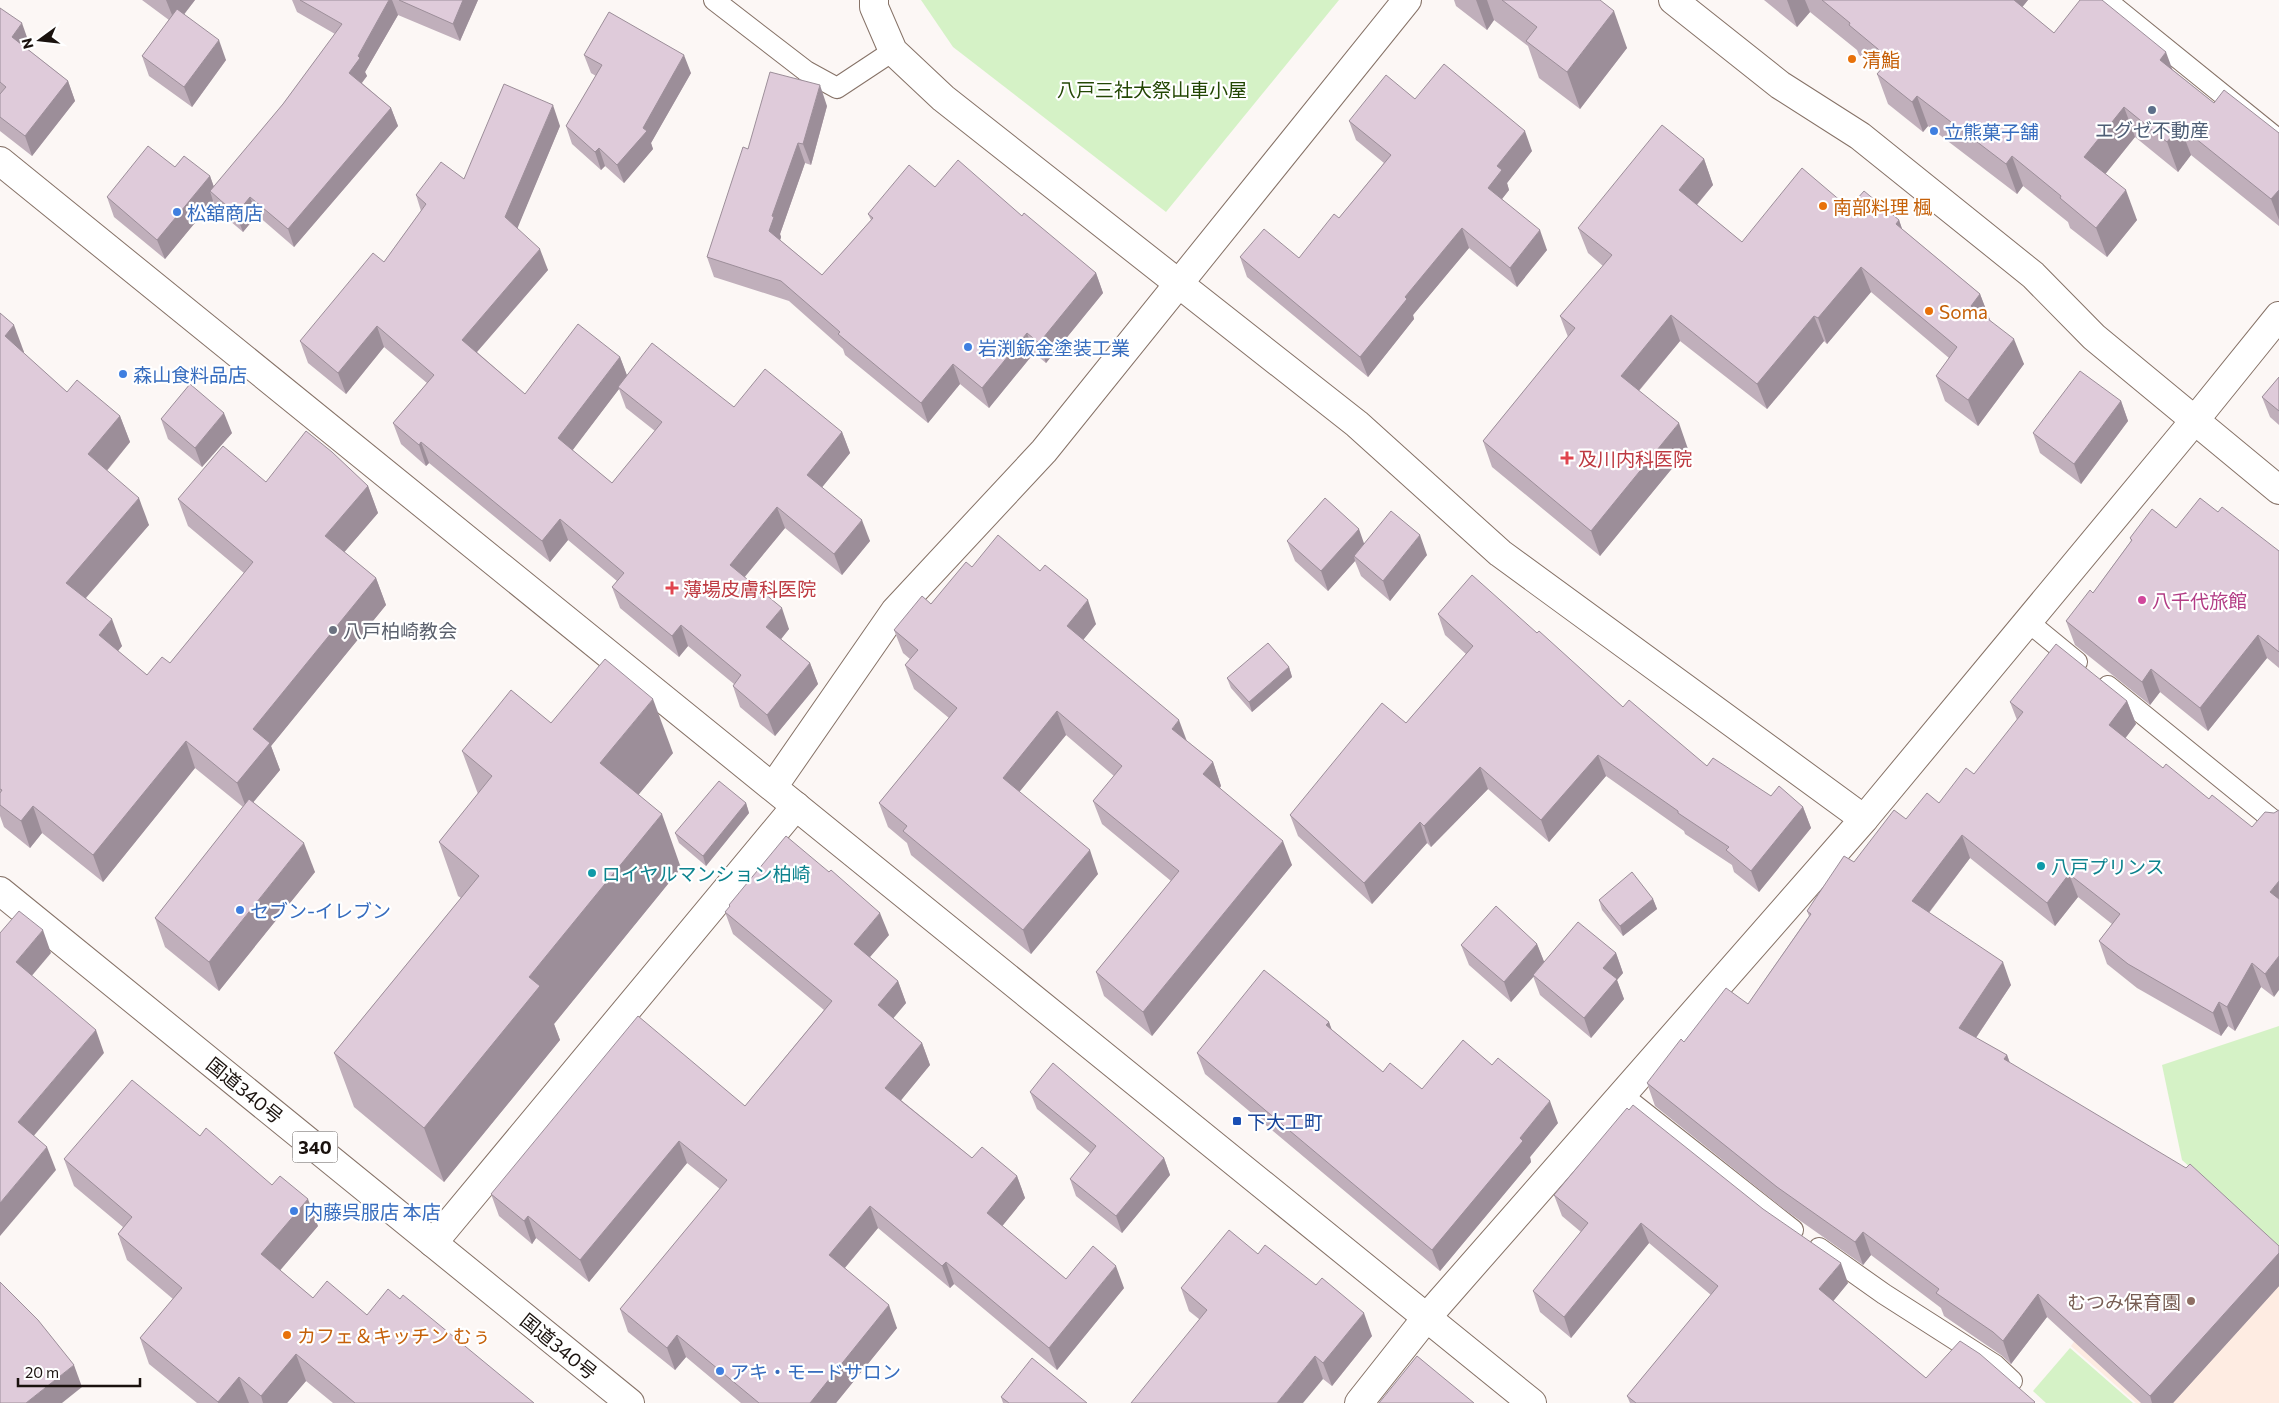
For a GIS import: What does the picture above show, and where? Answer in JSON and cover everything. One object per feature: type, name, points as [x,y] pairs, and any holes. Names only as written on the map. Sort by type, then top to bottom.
[{"type":"main road","points":[[874,0],[874,7],[893,51],[944,98],[1179,281],[1358,424],[1500,553],[1864,819]]},
{"type":"main road","points":[[773,787],[895,611],[1044,451],[1407,0]]},
{"type":"main road","points":[[1673,0],[1780,85],[1867,142],[2033,275],[2094,337],[2279,490]]},
{"type":"main road","points":[[0,161],[1532,1403]]},
{"type":"main road","points":[[1359,1403],[1427,1317],[1864,819],[2279,316]]},
{"type":"main road","points":[[433,1244],[796,806]]},
{"type":"main road","name":"国道340号","points":[[0,891],[630,1403]]},
{"type":"lane","points":[[714,0],[806,71],[837,88],[893,51]]},
{"type":"lane","points":[[2106,0],[2279,140]]},
{"type":"lane","points":[[2027,621],[2279,825]]},
{"type":"lane","points":[[1622,1095],[1778,1220],[1884,1294],[1994,1365],[2012,1381]]},
{"type":"shaded area","name":"むつみ保育園","points":[[2139,1251],[2279,1257],[2279,1403],[2136,1403],[2071,1346]]},
{"type":"green space","name":"八戸三社大祭山車小屋","points":[[921,0],[1339,0],[1166,212],[953,47]]},
{"type":"green space","points":[[2279,1026],[2279,1247],[2182,1160],[2162,1065]]},
{"type":"green space","points":[[2070,1348],[2133,1403],[2046,1403],[2033,1391]]},
{"type":"building","points":[[300,0],[389,0],[358,56],[360,58],[349,73],[391,108],[288,229],[250,197],[236,214],[210,191],[283,104],[342,24]]},
{"type":"building","points":[[399,0],[463,0],[453,24]]},
{"type":"building","points":[[1502,0],[1600,0],[1614,11],[1567,72],[1526,41],[1537,27]]},
{"type":"building","points":[[1822,0],[2014,0],[2054,33],[2080,0],[2102,0],[2166,52],[2160,60],[2214,103],[2224,90],[2279,133],[2279,190],[2271,199],[2180,126],[2167,142],[2124,107],[2084,157],[2126,190],[2096,228],[2060,198],[2061,196],[2012,156],[2006,164],[1917,96],[1912,102],[1877,74],[1890,59]]},
{"type":"building","points":[[0,8],[22,23],[12,37],[68,81],[25,136],[0,117],[0,94],[6,87],[0,82]]},
{"type":"building","points":[[177,9],[219,40],[184,87],[142,56]]},
{"type":"building","points":[[609,12],[684,55],[643,128],[647,131],[617,165],[599,148],[595,152],[566,126],[602,65],[584,55]]},
{"type":"building","points":[[1444,64],[1525,131],[1497,166],[1502,170],[1488,188],[1540,230],[1510,268],[1462,228],[1405,297],[1407,299],[1360,357],[1240,257],[1264,229],[1299,258],[1334,214],[1339,218],[1391,155],[1349,121],[1386,75],[1415,99]]},
{"type":"building","points":[[770,72],[820,85],[803,144],[798,143],[772,216],[774,217],[769,231],[822,275],[873,218],[868,214],[909,165],[935,187],[958,160],[1022,216],[1024,213],[1096,273],[1039,343],[1027,333],[982,388],[953,364],[921,403],[838,334],[840,332],[781,281],[707,257],[743,147],[748,149]]},
{"type":"building","points":[[504,84],[553,105],[505,217],[540,249],[462,340],[525,394],[578,324],[620,357],[558,438],[612,483],[662,422],[618,387],[652,343],[734,407],[765,369],[842,432],[807,475],[862,520],[834,554],[777,507],[730,565],[782,608],[766,627],[810,663],[767,715],[733,686],[741,675],[681,625],[672,636],[612,587],[624,573],[560,519],[542,541],[421,442],[419,445],[393,423],[434,375],[377,326],[338,373],[300,341],[373,253],[384,262],[426,204],[416,195],[441,162],[464,179]]},
{"type":"building","points":[[1662,125],[1704,159],[1679,190],[1742,242],[1802,168],[1849,208],[1864,191],[1899,220],[1896,224],[1980,294],[1971,306],[2014,339],[1968,400],[1936,376],[1957,347],[1861,267],[1818,318],[1814,316],[1757,384],[1671,315],[1621,376],[1679,423],[1591,531],[1483,441],[1575,328],[1560,316],[1612,255],[1578,228]]},
{"type":"building","points":[[148,146],[175,167],[184,156],[210,176],[157,240],[107,197]]},
{"type":"building","points":[[0,313],[14,325],[5,336],[67,392],[77,380],[120,416],[88,454],[139,498],[66,583],[112,619],[99,635],[147,675],[162,657],[170,663],[253,562],[178,499],[223,446],[266,482],[306,431],[332,452],[368,486],[325,536],[376,578],[253,729],[270,743],[237,783],[186,741],[93,855],[33,806],[21,821],[0,805],[0,793],[2,790],[0,789]]},
{"type":"building","points":[[2080,371],[2121,401],[2074,464],[2033,433]]},
{"type":"building","points":[[2279,377],[2279,411],[2262,397]]},
{"type":"building","points":[[190,384],[224,413],[195,448],[161,419]]},
{"type":"building","points":[[1325,498],[1359,529],[1321,571],[1287,541]]},
{"type":"building","points":[[2200,498],[2218,512],[2222,507],[2279,551],[2279,652],[2258,635],[2200,708],[2151,669],[2142,682],[2066,621],[2090,590],[2093,593],[2152,509],[2176,528]]},
{"type":"building","points":[[1391,511],[1420,535],[1383,581],[1354,556]]},
{"type":"building","points":[[998,535],[1040,571],[1045,565],[1088,600],[1067,626],[1179,720],[1172,729],[1213,762],[1203,774],[1283,841],[1143,1012],[1096,972],[1179,871],[1093,801],[1122,766],[1057,711],[1003,778],[1090,850],[1023,930],[903,831],[907,826],[879,803],[957,708],[905,665],[918,650],[894,630],[922,596],[931,604],[966,562],[972,567]]},
{"type":"building","points":[[1472,575],[1537,633],[1539,631],[1623,707],[1629,700],[1707,766],[1713,758],[1771,796],[1779,786],[1803,807],[1751,871],[1726,850],[1729,847],[1598,755],[1541,820],[1480,767],[1424,826],[1420,822],[1364,883],[1290,815],[1382,703],[1406,723],[1473,646],[1438,614]]},
{"type":"building","points":[[1268,643],[1289,667],[1249,702],[1227,678]]},
{"type":"building","points":[[2056,644],[2127,701],[2109,725],[2163,768],[2166,764],[2209,799],[2212,795],[2252,827],[2265,812],[2274,813],[2279,810],[2279,881],[2270,892],[2279,899],[2279,956],[2265,974],[2252,963],[2227,1007],[2219,1002],[2213,1013],[2128,964],[2099,941],[2120,914],[2069,874],[2047,903],[1962,835],[1912,901],[2003,962],[1959,1028],[2007,1055],[2004,1059],[2186,1168],[2190,1164],[2279,1246],[2279,1253],[2150,1396],[2038,1294],[2003,1341],[1936,1293],[1939,1289],[1863,1232],[1855,1242],[1777,1187],[1647,1083],[1681,1039],[1684,1042],[1726,988],[1748,1004],[1811,914],[1807,911],[1844,856],[1854,862],[1894,810],[1906,819],[1927,793],[1939,803],[1966,768],[1974,774],[2023,712],[2010,702]]},
{"type":"building","points":[[605,659],[653,699],[600,763],[662,814],[529,977],[540,986],[424,1128],[334,1053],[479,876],[439,842],[492,776],[462,751],[511,690],[551,723]]},
{"type":"building","points":[[719,781],[746,803],[703,856],[675,833]]},
{"type":"building","points":[[249,799],[304,843],[209,962],[155,918]]},
{"type":"building","points":[[786,836],[829,872],[831,870],[880,913],[854,944],[898,981],[878,1005],[922,1043],[885,1088],[972,1158],[982,1147],[1017,1176],[987,1213],[1066,1279],[1093,1246],[1116,1266],[1049,1348],[946,1262],[942,1266],[870,1206],[829,1255],[889,1305],[810,1403],[759,1403],[677,1335],[667,1348],[620,1309],[727,1180],[679,1141],[580,1260],[528,1216],[524,1221],[491,1194],[638,1016],[745,1106],[832,1001],[725,912]]},
{"type":"building","points":[[1632,872],[1653,899],[1620,926],[1599,900]]},
{"type":"building","points":[[1496,906],[1537,944],[1504,982],[1461,945]]},
{"type":"building","points":[[19,911],[43,930],[16,962],[96,1030],[18,1122],[47,1147],[0,1203],[0,933]]},
{"type":"building","points":[[1578,922],[1616,953],[1603,968],[1617,979],[1584,1018],[1533,975]]},
{"type":"building","points":[[1264,970],[1329,1022],[1326,1025],[1383,1072],[1390,1063],[1422,1089],[1463,1040],[1492,1065],[1498,1058],[1550,1101],[1520,1138],[1523,1141],[1432,1250],[1197,1053]]},
{"type":"building","points":[[1053,1063],[1164,1158],[1116,1216],[1070,1179],[1096,1146],[1030,1092]]},
{"type":"building","points":[[132,1080],[200,1136],[206,1128],[272,1185],[280,1176],[308,1199],[261,1254],[313,1298],[327,1281],[367,1315],[388,1289],[400,1299],[403,1295],[534,1403],[355,1403],[296,1354],[261,1396],[239,1377],[218,1402],[140,1338],[182,1288],[118,1234],[132,1217],[64,1159]]},
{"type":"building","points":[[1633,1105],[1763,1209],[1841,1263],[1819,1289],[1926,1378],[1960,1341],[1980,1354],[2035,1402],[1636,1403],[1627,1396],[1718,1286],[1641,1223],[1564,1317],[1533,1291],[1588,1223],[1554,1195],[1627,1108],[1629,1110]]},
{"type":"building","points":[[1229,1230],[1258,1254],[1265,1245],[1316,1285],[1322,1278],[1364,1313],[1323,1363],[1315,1356],[1277,1403],[1131,1403],[1207,1310],[1181,1288]]},
{"type":"building","points":[[0,1282],[38,1320],[74,1365],[26,1403],[0,1403]]},
{"type":"building","points":[[1417,1356],[1474,1403],[1379,1403]]},
{"type":"building","points":[[1032,1358],[1087,1403],[1009,1403],[1001,1397]]},
{"type":"place","name":"清鮨","points":[[1852,59]]},
{"type":"place","name":"エグゼ不動産","points":[[2152,110]]},
{"type":"place","name":"立熊菓子舗","points":[[1934,131]]},
{"type":"place","name":"南部料理 楓","points":[[1823,206]]},
{"type":"place","name":"松舘商店","points":[[177,212]]},
{"type":"place","name":"Soma","points":[[1929,311]]},
{"type":"place","name":"岩渕鈑金塗装工業","points":[[968,347]]},
{"type":"place","name":"森山食料品店","points":[[123,374]]},
{"type":"place","name":"及川内科医院","points":[[1567,458]]},
{"type":"place","name":"薄場皮膚科医院","points":[[672,588]]},
{"type":"place","name":"八千代旅館","points":[[2142,600]]},
{"type":"place","name":"八戸柏崎教会","points":[[333,630]]},
{"type":"place","name":"八戸プリンス","points":[[2041,866]]},
{"type":"place","name":"ロイヤルマンション柏崎","points":[[592,873]]},
{"type":"place","name":"セブン-イレブン","points":[[240,910]]},
{"type":"place","name":"下大工町","points":[[1237,1121]]},
{"type":"place","name":"内藤呉服店 本店","points":[[294,1211]]},
{"type":"place","name":"むつみ保育園","points":[[2191,1301]]},
{"type":"place","name":"カフェ＆キッチン むぅ","points":[[287,1335]]},
{"type":"place","name":"アキ・モードサロン","points":[[720,1371]]}]
